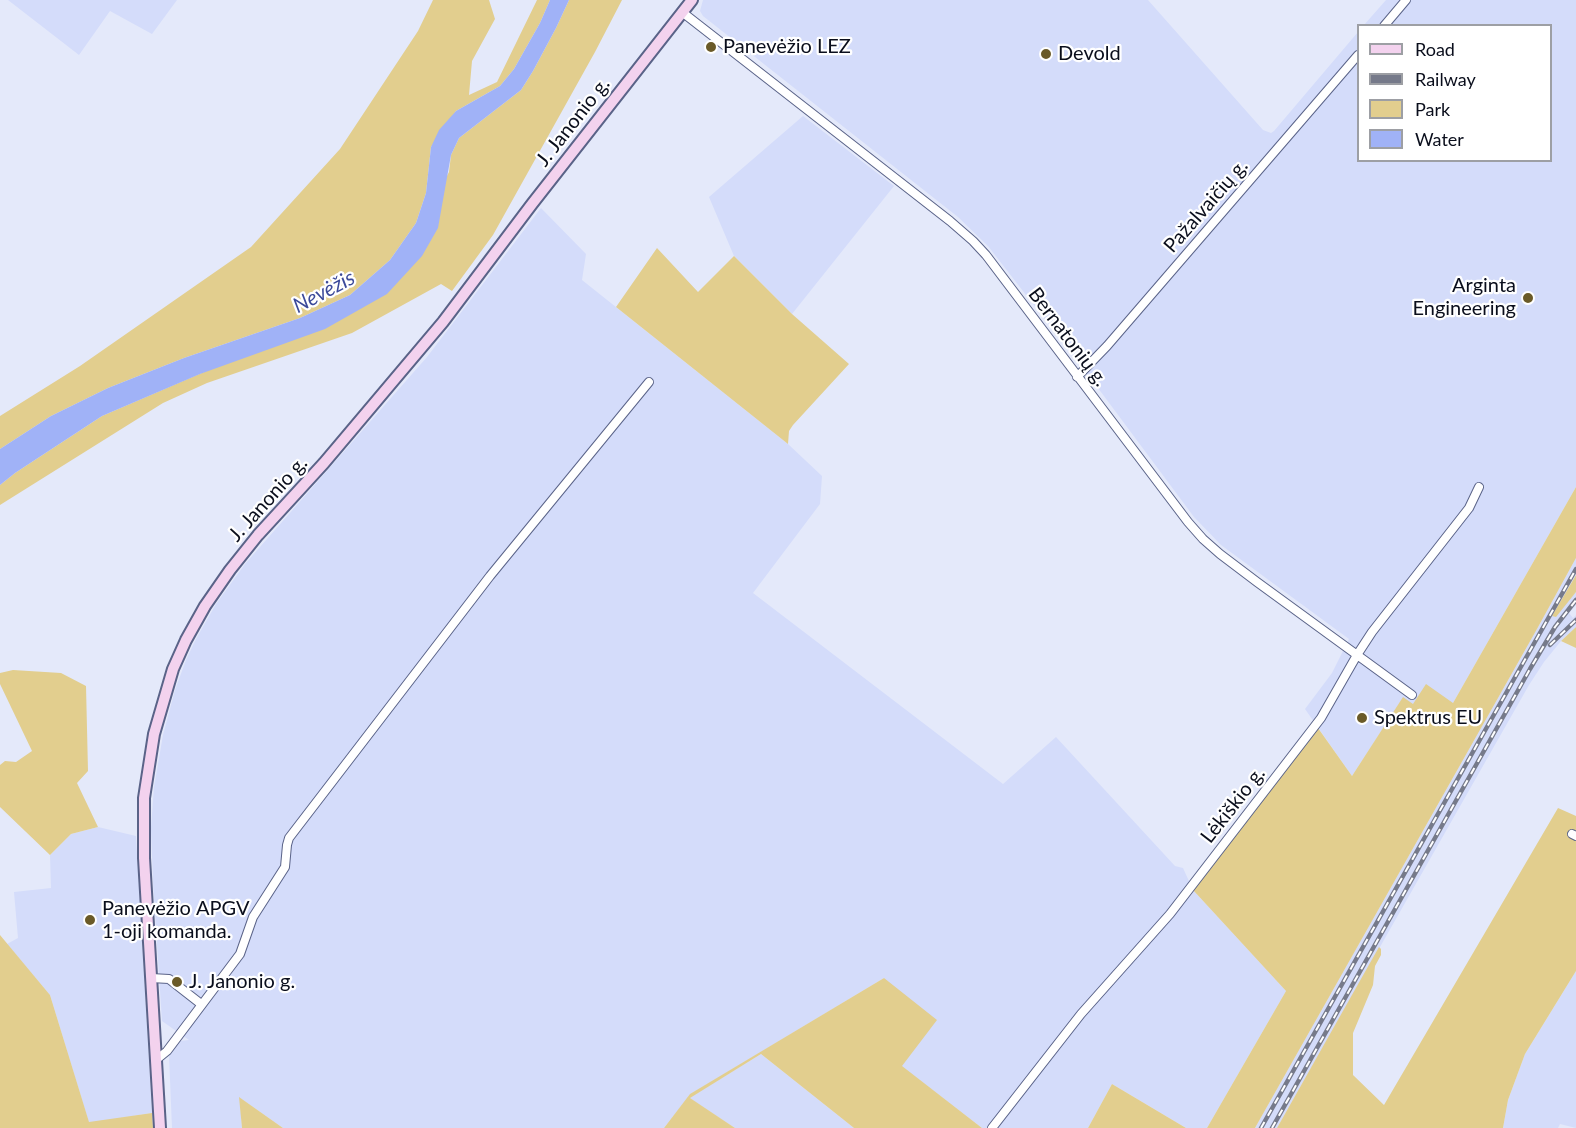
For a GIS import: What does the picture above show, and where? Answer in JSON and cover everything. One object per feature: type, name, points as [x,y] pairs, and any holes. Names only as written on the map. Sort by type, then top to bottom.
[{"type":"street","name":"J. Janonio g.","points":[[160,1128],[144,858],[144,819],[150,753],[173,669],[194,625],[230,570],[443,322],[537,196],[692,0]]},
{"type":"street","points":[[1386,24],[1406,0]]},
{"type":"street","name":"Bernatonių g.","points":[[682,12],[957,226],[986,255],[1188,522],[1203,538],[1239,568],[1412,695]]},
{"type":"street","name":"Pažalvaičių g.","points":[[1077,377],[1107,346],[1357,57]]},
{"type":"street","points":[[156,1060],[167,1051],[240,954],[253,917],[285,867],[290,838],[497,567],[649,382]]},
{"type":"street","name":"Lėkiškio g.","points":[[992,1128],[1081,1014],[1170,914],[1321,718],[1372,632],[1469,508],[1479,488]]},
{"type":"street","points":[[152,978],[169,979],[201,1004]]},
{"type":"shaded area","points":[[8,0],[177,0],[152,34],[110,11],[79,55]]},
{"type":"shaded area","name":"Panevėžio LEZ","points":[[703,0],[1148,0],[1263,130],[1271,133],[1357,33],[1357,162],[1552,162],[1552,24],[1365,24],[1386,0],[1576,0],[1576,487],[1453,703],[1413,705],[1403,698],[1352,776],[1305,709],[1332,673],[1349,639],[1221,545],[1194,517],[988,246],[958,217],[703,16],[700,11]]},
{"type":"shaded area","points":[[803,116],[894,186],[792,314],[734,256],[709,197]]},
{"type":"shaded area","points":[[541,208],[586,254],[582,280],[788,444],[822,476],[820,504],[753,593],[1003,784],[1056,737],[1175,866],[1183,868],[1193,890],[1286,991],[1207,1128],[1186,1128],[1112,1084],[1088,1128],[982,1128],[901,1066],[884,978],[691,1094],[664,1128],[283,1128],[240,1098],[242,1128],[172,1128],[169,1055],[180,1041],[189,1040],[162,1021],[151,828],[154,787],[163,735],[186,660],[216,604],[245,564],[427,357]]},
{"type":"shaded area","points":[[1576,558],[1576,575],[1553,616],[1576,592],[1576,605],[1569,613],[1573,618],[1576,615],[1576,627],[1561,641],[1529,685],[1277,1128],[1255,1128],[1537,629]]},
{"type":"shaded area","points":[[98,827],[136,836],[152,1113],[89,1123],[50,995],[7,944],[18,938],[14,892],[51,888],[50,855],[71,834]]},
{"type":"shaded area","points":[[1576,971],[1576,1128],[1560,1124],[1558,1128],[1503,1128],[1508,1100],[1525,1054]]},
{"type":"shaded area","points":[[761,1054],[854,1128],[735,1128],[689,1098]]},
{"type":"green space","points":[[433,0],[489,0],[495,19],[472,61],[469,95],[497,82],[537,0],[550,0],[514,69],[500,86],[456,111],[431,147],[426,193],[416,223],[390,260],[350,295],[300,318],[184,358],[108,388],[51,416],[0,449],[0,416],[80,366],[251,247],[340,149],[418,31]]},
{"type":"green space","points":[[569,0],[622,0],[493,235],[452,291],[441,284],[352,333],[207,383],[163,403],[0,505],[0,485],[102,416],[387,293],[449,172],[451,155],[459,138],[521,90]]},
{"type":"green space","points":[[657,248],[698,292],[734,256],[792,314],[849,364],[793,425],[789,431],[788,444],[616,307]]},
{"type":"green space","points":[[1576,487],[1576,558],[1255,1128],[1207,1128],[1286,991],[1193,890],[1318,728],[1352,776],[1403,697],[1413,704],[1426,684],[1453,703]]},
{"type":"green space","points":[[1576,575],[1576,592],[1556,617],[1552,616]]},
{"type":"green space","points":[[1576,627],[1576,648],[1561,641]]},
{"type":"green space","points":[[13,670],[61,673],[86,686],[88,771],[77,783],[98,827],[71,834],[50,855],[0,807],[0,765],[5,761],[16,762],[32,751],[0,684],[0,673]]},
{"type":"green space","points":[[1558,808],[1576,816],[1576,971],[1525,1054],[1508,1100],[1503,1128],[1277,1128],[1379,947],[1381,955],[1375,966],[1373,985],[1353,1033],[1353,1075],[1384,1105]]},
{"type":"green space","points":[[0,935],[50,995],[89,1122],[152,1113],[153,1128],[0,1128]]},
{"type":"green space","points":[[884,978],[937,1020],[902,1066],[982,1128],[854,1128],[761,1054],[690,1098],[735,1128],[664,1128],[690,1094]]},
{"type":"green space","points":[[1112,1084],[1186,1128],[1088,1128]]},
{"type":"green space","points":[[239,1097],[283,1128],[242,1128]]},
{"type":"water","points":[[550,0],[569,0],[533,71],[521,90],[459,138],[451,155],[438,228],[422,256],[387,294],[325,329],[200,374],[102,416],[0,485],[0,449],[51,416],[108,388],[184,358],[300,318],[350,295],[390,260],[416,223],[426,193],[431,147],[439,130],[456,111],[500,86],[514,69]]},
{"type":"railway","points":[[1261,1128],[1576,569]]},
{"type":"railway","points":[[1272,1128],[1530,669],[1555,627],[1576,600]]},
{"type":"railway","points":[[1550,645],[1576,620]]},
{"type":"place","name":"Panevėžio LEZ","points":[[711,47]]},
{"type":"place","name":"Devold","points":[[1046,54]]},
{"type":"place","name":"Arginta Engineering","points":[[1528,298]]},
{"type":"place","name":"Spektrus EU","points":[[1362,718]]},
{"type":"place","name":"Panevėžio APGV 1-oji komanda.","points":[[90,920]]},
{"type":"place","name":"J. Janonio g.","points":[[177,982]]},
{"type":"water label","name":"Nevėžis","points":[[324,292]]}]
